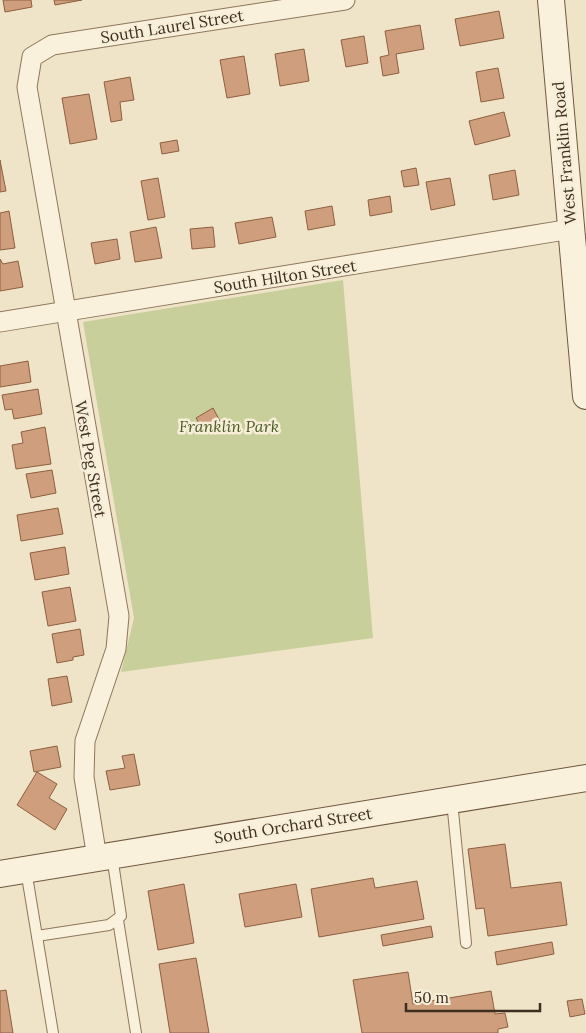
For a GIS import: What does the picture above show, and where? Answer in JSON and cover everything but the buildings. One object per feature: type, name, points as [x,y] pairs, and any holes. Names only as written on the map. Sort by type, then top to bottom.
[{"type":"main road","name":"West Franklin Road","points":[[551,0],[575,228],[586,396]]},
{"type":"main road","name":"South Orchard Street","points":[[0,874],[586,778]]},
{"type":"street","name":"South Laurel Street","points":[[32,57],[52,44],[345,0]]},
{"type":"street","name":"West Peg Street","points":[[32,57],[27,86],[118,616],[116,649],[85,741],[84,777],[105,856]]},
{"type":"street","name":"South Hilton Street","points":[[0,322],[575,228]]},
{"type":"lane","points":[[452,800],[466,943]]},
{"type":"lane","points":[[37,936],[109,925],[118,920],[121,916],[105,856]]},
{"type":"lane","points":[[26,869],[53,1033]]},
{"type":"lane","points":[[118,920],[136,1033]]},
{"type":"green space","name":"Franklin Park","points":[[343,280],[373,638],[121,672],[134,618],[83,322]]}]
